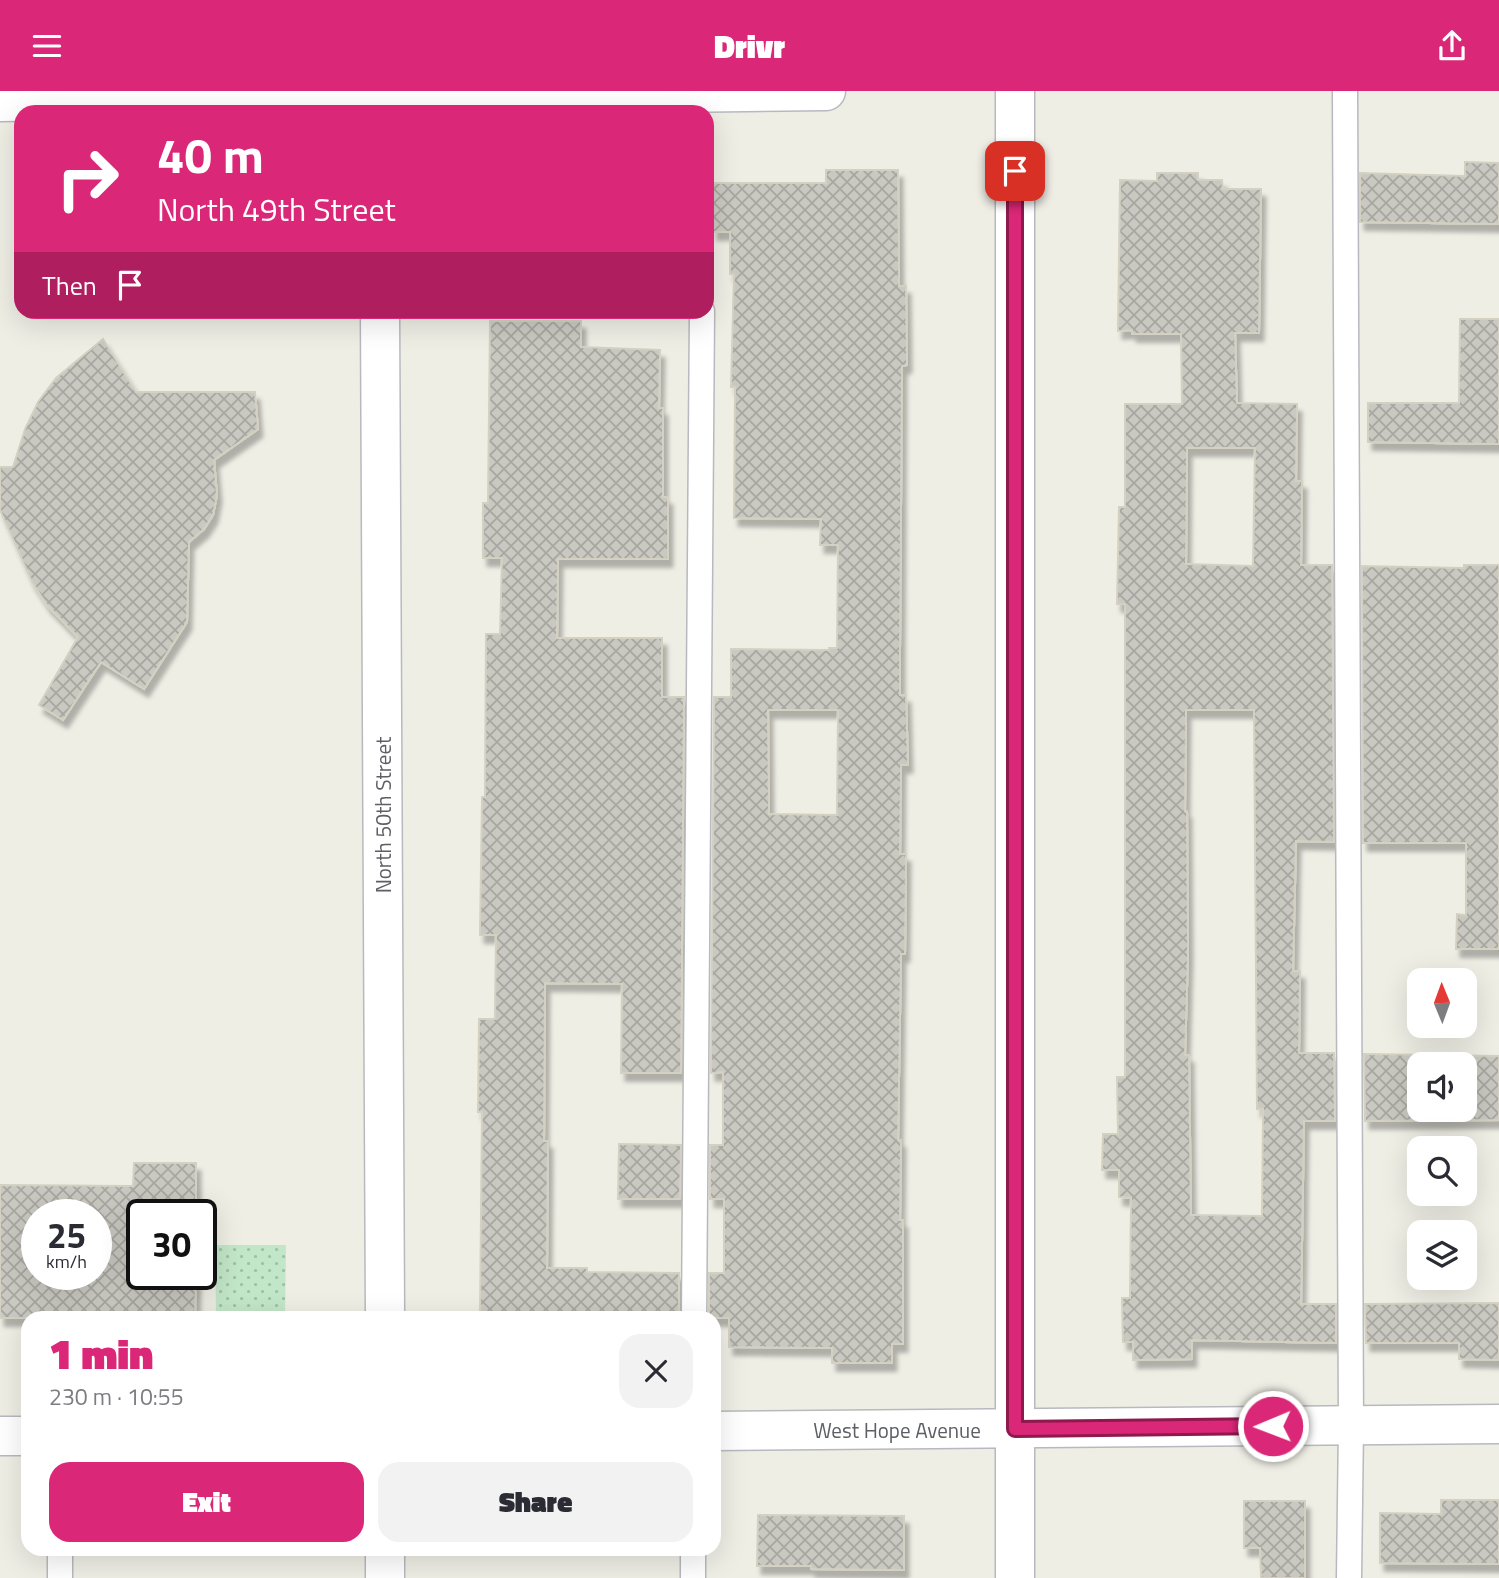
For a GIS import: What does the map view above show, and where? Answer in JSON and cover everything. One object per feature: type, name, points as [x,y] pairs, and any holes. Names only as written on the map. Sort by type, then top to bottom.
[{"type":"street","points":[[0,102],[49,96],[704,99],[826,91]]},
{"type":"street","points":[[1015,91],[1015,1578]]},
{"type":"street","name":"North 50th Street","points":[[380,319],[386,1311]]},
{"type":"street","name":"West Hope Avenue","points":[[721,1431],[1499,1424]]},
{"type":"street","points":[[0,1436],[21,1436]]},
{"type":"street","points":[[385,1556],[385,1578]]},
{"type":"lane","points":[[1345,91],[1351,1426],[1349,1578]]},
{"type":"lane","points":[[694,1311],[702,319]]},
{"type":"lane","points":[[60,1556],[60,1578]]},
{"type":"lane","points":[[693,1556],[693,1578]]},
{"type":"green space","points":[[217,1245],[286,1245],[285,1311],[216,1311]]},
{"type":"building","points":[[1465,162],[1499,163],[1499,224],[1360,222],[1360,173],[1465,176]]},
{"type":"building","points":[[826,170],[898,170],[899,286],[906,286],[907,365],[902,366],[900,695],[906,695],[908,765],[901,765],[900,854],[906,854],[905,954],[901,954],[898,1140],[901,1140],[900,1220],[903,1220],[903,1344],[892,1344],[892,1363],[832,1363],[832,1348],[729,1347],[729,1318],[721,1318],[721,1311],[709,1311],[709,1273],[724,1273],[724,1199],[710,1199],[710,1145],[723,1145],[723,1072],[711,1073],[714,697],[731,697],[731,649],[837,648],[838,545],[820,545],[821,519],[734,518],[735,387],[731,387],[734,274],[730,274],[730,232],[714,232],[714,183],[826,183]],"holes":[[[768,710],[838,710],[837,815],[769,814]]]},
{"type":"building","points":[[1157,173],[1198,173],[1198,180],[1222,180],[1223,189],[1261,189],[1259,333],[1235,333],[1237,403],[1297,404],[1296,481],[1302,481],[1301,565],[1332,565],[1334,842],[1296,841],[1293,971],[1300,971],[1299,1053],[1334,1053],[1335,1121],[1304,1121],[1301,1304],[1336,1304],[1336,1343],[1192,1340],[1192,1359],[1133,1360],[1133,1342],[1123,1342],[1122,1298],[1130,1298],[1131,1198],[1119,1197],[1119,1170],[1102,1170],[1103,1134],[1118,1134],[1117,1077],[1125,1077],[1125,604],[1117,604],[1119,507],[1125,507],[1125,404],[1182,404],[1181,334],[1132,334],[1132,330],[1118,331],[1120,180],[1157,181]],"holes":[[[1187,448],[1255,448],[1253,566],[1186,564]],[[1186,710],[1254,710],[1257,1109],[1263,1109],[1262,1216],[1191,1215],[1189,1055],[1185,1055],[1188,954]]]},
{"type":"building","points":[[1460,319],[1499,319],[1499,444],[1368,442],[1368,403],[1459,403]]},
{"type":"building","points":[[490,321],[581,321],[581,347],[660,350],[659,408],[663,408],[663,497],[668,497],[668,559],[558,559],[557,638],[662,638],[662,697],[684,697],[681,1073],[621,1073],[622,984],[545,983],[544,1141],[548,1141],[547,1268],[587,1268],[587,1272],[679,1273],[679,1311],[480,1311],[482,1112],[478,1112],[479,1019],[495,1019],[496,935],[480,935],[482,797],[485,797],[486,634],[500,634],[502,558],[483,558],[483,503],[488,503]]},
{"type":"building","points":[[103,339],[136,392],[255,392],[258,429],[214,460],[217,495],[213,515],[204,529],[189,542],[187,622],[144,689],[101,662],[63,720],[39,705],[78,637],[47,605],[32,582],[0,510],[0,467],[13,467],[25,429],[38,402],[56,378]]},
{"type":"building","points":[[1464,565],[1499,565],[1499,949],[1456,949],[1457,914],[1466,915],[1466,843],[1363,843],[1362,566],[1464,568]]},
{"type":"building","points":[[1364,1054],[1407,1055],[1407,1121],[1365,1121]]},
{"type":"building","points":[[1477,1056],[1499,1056],[1499,1120],[1477,1120]]},
{"type":"building","points":[[619,1144],[681,1145],[680,1199],[618,1199]]},
{"type":"building","points":[[134,1163],[196,1163],[196,1199],[126,1199],[126,1290],[196,1290],[195,1311],[21,1311],[21,1318],[0,1318],[0,1185],[133,1186]]},
{"type":"building","points":[[1499,1303],[1499,1360],[1459,1359],[1459,1343],[1366,1343],[1365,1304]]},
{"type":"building","points":[[1441,1500],[1499,1500],[1499,1564],[1380,1563],[1380,1513],[1441,1514]]},
{"type":"building","points":[[1244,1501],[1305,1501],[1305,1578],[1261,1578],[1260,1548],[1244,1548]]},
{"type":"building","points":[[758,1515],[904,1516],[904,1570],[757,1566]]},
{"type":"route","points":[[1015,171],[1015,1429],[1273,1426]]}]
